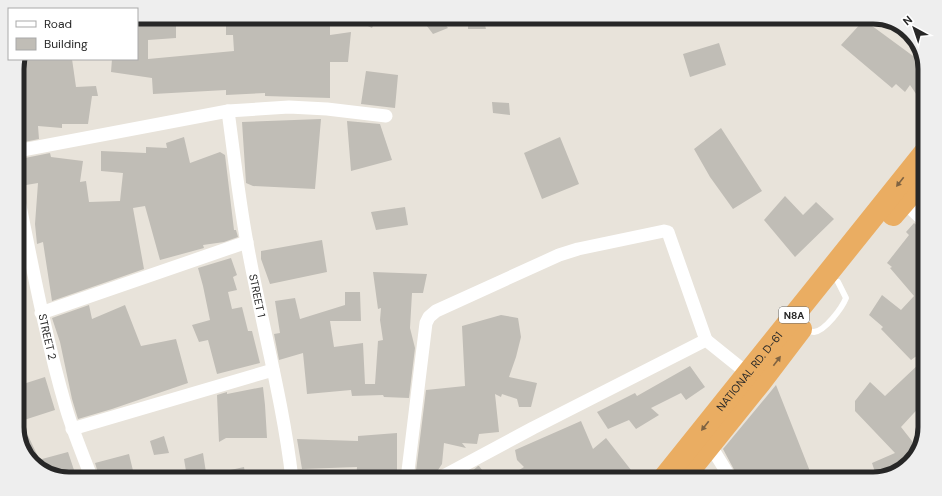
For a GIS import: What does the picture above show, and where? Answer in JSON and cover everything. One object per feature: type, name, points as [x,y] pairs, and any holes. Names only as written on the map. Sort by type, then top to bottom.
[{"type":"highway","name":"NATIONAL RD. D-61","points":[[688,472],[710,445],[754,378],[918,161]]},
{"type":"highway","name":"NATIONAL RD. D-61","points":[[669,472],[754,378],[802,328],[838,282],[918,186]]},
{"type":"street","points":[[24,150],[228,111],[289,107],[327,109],[386,116]]},
{"type":"street","name":"STREET 1","points":[[228,111],[246,242],[273,370],[291,472]]},
{"type":"street","points":[[904,202],[918,215]]},
{"type":"street","name":"STREET 2","points":[[24,227],[41,313],[72,429],[89,472]]},
{"type":"street","points":[[408,472],[426,323],[429,317],[436,311],[578,248],[664,231],[668,232],[706,340],[754,378]]},
{"type":"street","points":[[41,313],[246,242]]},
{"type":"street","points":[[451,472],[533,428],[706,340]]},
{"type":"street","points":[[72,429],[273,370]]},
{"type":"street","points":[[710,445],[727,472]]},
{"type":"building","points":[[138,24],[176,24],[176,38],[148,40],[148,59],[234,51],[233,35],[226,35],[226,24],[330,24],[330,35],[351,32],[348,62],[330,62],[330,98],[265,96],[265,93],[226,95],[226,90],[153,94],[152,78],[111,72],[112,60],[138,60]]},
{"type":"building","points":[[364,24],[374,24],[372,28]]},
{"type":"building","points":[[425,24],[445,24],[448,28],[433,34]]},
{"type":"building","points":[[468,24],[485,24],[486,29],[468,29]]},
{"type":"building","points":[[860,24],[869,24],[894,42],[894,48],[902,48],[917,59],[918,97],[910,85],[905,92],[896,84],[892,88],[841,45]]},
{"type":"building","points":[[719,43],[726,65],[690,77],[683,54]]},
{"type":"building","points":[[25,60],[72,60],[76,87],[96,86],[98,96],[92,96],[88,124],[62,124],[62,128],[38,126],[39,139],[24,142],[24,66]]},
{"type":"building","points":[[366,71],[398,75],[395,108],[361,104]]},
{"type":"building","points":[[492,102],[509,103],[510,115],[493,113]]},
{"type":"building","points":[[321,119],[315,189],[253,186],[246,183],[242,122]]},
{"type":"building","points":[[347,121],[380,124],[392,160],[351,171]]},
{"type":"building","points":[[721,128],[762,191],[733,209],[710,177],[694,149]]},
{"type":"building","points":[[184,137],[190,163],[220,152],[225,155],[234,230],[236,230],[238,237],[224,242],[203,245],[204,248],[160,260],[145,206],[133,208],[144,269],[52,301],[43,242],[37,244],[35,224],[38,183],[26,185],[25,158],[50,153],[51,157],[83,161],[80,182],[86,181],[89,202],[120,201],[123,173],[101,171],[101,151],[146,153],[146,147],[167,148],[166,143]]},
{"type":"building","points":[[560,137],[579,184],[542,199],[524,153]]},
{"type":"building","points":[[785,196],[803,215],[816,202],[834,219],[795,257],[764,220]]},
{"type":"building","points":[[405,207],[408,225],[376,230],[371,212]]},
{"type":"building","points":[[914,223],[918,226],[918,355],[911,360],[881,329],[883,327],[869,315],[882,295],[901,310],[914,296],[890,268],[892,267],[887,263],[909,235],[906,232]]},
{"type":"building","points":[[322,240],[327,272],[270,284],[261,259],[261,251]]},
{"type":"building","points":[[231,258],[237,275],[233,277],[237,290],[228,292],[232,309],[242,307],[248,331],[252,331],[260,363],[217,374],[208,340],[199,342],[192,325],[210,320],[198,268]]},
{"type":"building","points":[[373,272],[427,274],[423,293],[412,293],[410,328],[415,348],[409,398],[384,397],[383,395],[352,396],[351,390],[307,394],[303,353],[279,360],[274,334],[280,333],[275,301],[295,298],[300,319],[345,305],[345,292],[360,292],[361,321],[330,321],[334,347],[363,343],[365,384],[375,384],[378,341],[383,340],[380,320],[381,308],[378,309]]},
{"type":"building","points":[[89,305],[92,319],[125,305],[141,346],[176,339],[188,383],[78,419],[72,399],[60,342],[52,318]]},
{"type":"building","points":[[501,315],[518,318],[521,337],[509,377],[537,383],[531,407],[519,407],[517,399],[502,394],[501,397],[495,394],[499,432],[479,434],[477,444],[462,443],[466,448],[444,443],[442,464],[438,470],[435,472],[416,471],[426,390],[465,386],[462,326]]},
{"type":"building","points":[[918,365],[918,409],[901,427],[915,444],[903,461],[893,467],[875,472],[872,463],[895,453],[855,411],[855,401],[870,382],[885,396]]},
{"type":"building","points":[[690,366],[705,387],[686,400],[681,393],[651,408],[659,415],[636,429],[629,420],[608,429],[597,412],[635,393],[637,396]]},
{"type":"building","points":[[45,377],[55,410],[24,420],[24,384]]},
{"type":"building","points":[[776,385],[810,472],[735,472],[723,449]]},
{"type":"building","points":[[263,387],[267,438],[226,438],[219,442],[217,395],[227,392],[227,394]]},
{"type":"building","points":[[581,421],[593,449],[606,438],[633,472],[516,472],[524,467],[517,460],[515,450]]},
{"type":"building","points":[[24,427],[41,462],[35,457],[26,442]]},
{"type":"building","points":[[397,433],[397,472],[357,472],[357,467],[302,469],[297,439],[358,441],[358,436]]},
{"type":"building","points":[[164,436],[169,453],[154,455],[150,441]]},
{"type":"building","points":[[68,452],[75,472],[63,472],[43,463],[42,459]]},
{"type":"building","points":[[203,453],[206,472],[182,472],[186,471],[184,459]]},
{"type":"building","points":[[129,454],[133,472],[98,472],[95,463]]},
{"type":"building","points":[[479,466],[484,472],[471,472]]},
{"type":"building","points":[[244,467],[245,472],[222,472]]}]
